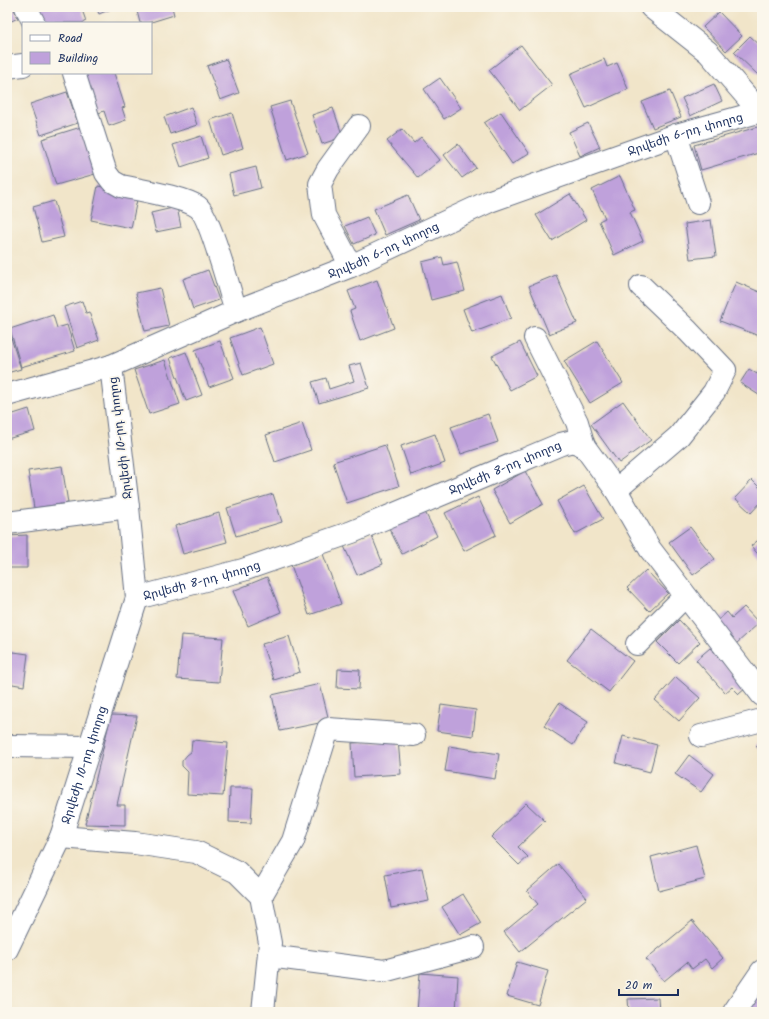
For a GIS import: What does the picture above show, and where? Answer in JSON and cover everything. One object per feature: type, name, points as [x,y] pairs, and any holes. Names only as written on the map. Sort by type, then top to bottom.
[{"type":"street","points":[[26,7],[34,22]]},
{"type":"street","points":[[651,7],[708,52],[761,111]]},
{"type":"street","points":[[7,67],[22,65]]},
{"type":"street","points":[[74,74],[106,173],[112,181],[121,186],[184,200],[199,208],[208,221],[236,311]]},
{"type":"street","name":"Ջրվեժի 6-րդ փողոց","points":[[7,395],[111,366],[236,311],[351,266],[490,201],[676,135],[761,111]]},
{"type":"street","points":[[351,266],[324,215],[320,184],[328,169],[359,126]]},
{"type":"street","points":[[676,135],[698,203]]},
{"type":"street","points":[[616,490],[679,436],[714,392],[725,370],[688,331],[641,286]]},
{"type":"street","points":[[535,338],[577,422],[584,446],[616,490],[650,549],[762,694]]},
{"type":"street","name":"Ջրվեժի 10-րդ փողոց","points":[[111,366],[137,598],[61,837],[135,844],[196,852],[237,872],[261,896]]},
{"type":"street","name":"Ջրվեժի 8-րդ փողոց","points":[[137,598],[243,570],[352,532],[561,444],[573,441],[584,446]]},
{"type":"street","points":[[7,523],[128,507]]},
{"type":"street","points":[[637,644],[685,596]]},
{"type":"street","points":[[701,736],[762,720]]},
{"type":"street","points":[[263,1012],[270,943],[261,896],[293,841],[328,729],[414,735]]},
{"type":"street","points":[[7,746],[90,747]]},
{"type":"street","points":[[7,949],[61,837]]},
{"type":"street","points":[[269,956],[384,971],[473,947]]},
{"type":"street","points":[[734,1012],[762,971]]},
{"type":"building","points":[[7,7],[13,7],[18,18],[7,23]]},
{"type":"building","points":[[36,7],[81,7],[86,21],[84,22],[42,22]]},
{"type":"building","points":[[96,7],[116,7],[99,14]]},
{"type":"building","points":[[136,7],[172,7],[174,15],[151,22],[140,22]]},
{"type":"building","points":[[719,12],[742,36],[726,51],[703,27]]},
{"type":"building","points":[[750,36],[762,47],[762,71],[758,75],[734,52]]},
{"type":"building","points":[[521,45],[552,85],[520,110],[489,70]]},
{"type":"building","points":[[226,59],[239,93],[220,100],[207,66]]},
{"type":"building","points":[[604,59],[607,67],[617,63],[628,89],[586,108],[570,74]]},
{"type":"building","points":[[82,74],[114,74],[125,107],[122,108],[126,120],[109,126],[104,111],[96,114]]},
{"type":"building","points":[[440,78],[461,108],[444,119],[424,89]]},
{"type":"building","points":[[714,84],[722,101],[690,116],[682,98]]},
{"type":"building","points":[[670,91],[681,117],[653,128],[642,102]]},
{"type":"building","points":[[67,92],[78,123],[41,135],[30,104]]},
{"type":"building","points":[[290,101],[308,153],[287,160],[270,107]]},
{"type":"building","points":[[191,107],[197,125],[170,134],[164,117]]},
{"type":"building","points":[[333,108],[343,137],[322,144],[312,115]]},
{"type":"building","points":[[501,112],[529,153],[512,164],[484,123]]},
{"type":"building","points":[[232,113],[243,148],[221,155],[210,120]]},
{"type":"building","points":[[588,123],[600,147],[580,156],[569,132]]},
{"type":"building","points":[[761,126],[762,152],[701,170],[694,145]]},
{"type":"building","points":[[81,127],[95,174],[56,185],[42,139]]},
{"type":"building","points":[[402,129],[414,143],[421,137],[440,160],[418,178],[387,141]]},
{"type":"building","points":[[201,136],[208,158],[181,167],[173,145]]},
{"type":"building","points":[[458,144],[476,168],[462,178],[444,155]]},
{"type":"building","points":[[256,167],[261,188],[234,195],[229,174]]},
{"type":"building","points":[[7,174],[11,189],[7,190]]},
{"type":"building","points":[[620,176],[635,210],[630,212],[643,241],[614,255],[599,221],[605,218],[592,190]]},
{"type":"building","points":[[98,186],[138,195],[131,228],[91,220]]},
{"type":"building","points":[[570,194],[586,220],[552,241],[536,215]]},
{"type":"building","points":[[408,195],[419,220],[385,235],[374,209]]},
{"type":"building","points":[[54,201],[64,237],[42,242],[33,207]]},
{"type":"building","points":[[177,207],[181,227],[156,232],[151,213]]},
{"type":"building","points":[[367,217],[375,235],[354,244],[345,226]]},
{"type":"building","points":[[711,220],[716,256],[690,259],[685,224]]},
{"type":"building","points":[[442,257],[444,265],[457,262],[465,291],[431,300],[422,262]]},
{"type":"building","points":[[208,270],[219,300],[193,309],[183,279]]},
{"type":"building","points":[[556,275],[577,323],[549,334],[529,286]]},
{"type":"building","points":[[377,280],[394,328],[360,341],[350,311],[355,309],[348,291]]},
{"type":"building","points":[[736,282],[762,293],[762,329],[759,336],[720,321]]},
{"type":"building","points":[[160,288],[169,326],[145,331],[136,293]]},
{"type":"building","points":[[502,294],[511,318],[472,333],[463,309]]},
{"type":"building","points":[[82,301],[86,313],[89,312],[99,340],[77,348],[64,307]]},
{"type":"building","points":[[53,315],[57,328],[67,325],[75,351],[21,367],[10,329]]},
{"type":"building","points":[[260,327],[273,364],[243,375],[230,338]]},
{"type":"building","points":[[11,338],[21,369],[7,373],[7,339]]},
{"type":"building","points":[[220,341],[234,378],[209,387],[195,350]]},
{"type":"building","points":[[597,341],[623,383],[590,403],[564,361]]},
{"type":"building","points":[[520,342],[537,376],[510,390],[492,356]]},
{"type":"building","points":[[186,352],[202,395],[186,401],[170,358]]},
{"type":"building","points":[[165,360],[180,404],[149,414],[134,370]]},
{"type":"building","points":[[361,363],[369,388],[319,403],[312,382],[326,378],[329,389],[354,381],[349,366]]},
{"type":"building","points":[[762,366],[762,397],[740,383],[749,369],[757,374]]},
{"type":"building","points":[[623,401],[651,440],[619,463],[591,424]]},
{"type":"building","points":[[29,409],[35,431],[7,439],[7,416]]},
{"type":"building","points":[[488,414],[498,442],[461,454],[451,427]]},
{"type":"building","points":[[302,423],[311,450],[275,462],[266,435]]},
{"type":"building","points":[[435,434],[445,463],[411,475],[401,446]]},
{"type":"building","points":[[385,445],[399,486],[347,503],[333,462]]},
{"type":"building","points":[[62,466],[68,503],[34,508],[28,471]]},
{"type":"building","points":[[525,471],[543,504],[510,523],[492,490]]},
{"type":"building","points":[[752,480],[762,490],[762,501],[751,513],[735,498]]},
{"type":"building","points":[[584,486],[603,519],[575,534],[557,501]]},
{"type":"building","points":[[273,494],[282,522],[236,536],[227,508]]},
{"type":"building","points":[[478,497],[496,535],[464,551],[445,513]]},
{"type":"building","points":[[423,508],[437,536],[402,554],[388,526]]},
{"type":"building","points":[[219,513],[227,542],[183,554],[175,526]]},
{"type":"building","points":[[690,527],[715,559],[693,575],[669,542]]},
{"type":"building","points":[[371,534],[383,564],[357,575],[344,546]]},
{"type":"building","points":[[27,535],[27,568],[7,568],[7,536]]},
{"type":"building","points":[[762,537],[762,559],[751,546]]},
{"type":"building","points":[[323,554],[341,604],[309,615],[291,565]]},
{"type":"building","points":[[646,570],[668,593],[649,611],[627,588]]},
{"type":"building","points":[[267,577],[281,612],[248,626],[233,591]]},
{"type":"building","points":[[744,607],[759,623],[736,644],[716,622],[727,612],[732,618]]},
{"type":"building","points":[[679,620],[700,642],[678,663],[657,642]]},
{"type":"building","points":[[591,629],[633,661],[609,692],[567,660]]},
{"type":"building","points":[[181,635],[223,638],[219,682],[177,679]]},
{"type":"building","points":[[289,636],[300,672],[274,680],[262,644]]},
{"type":"building","points":[[710,648],[746,688],[739,694],[732,687],[725,693],[696,660]]},
{"type":"building","points":[[7,651],[28,654],[24,686],[7,683]]},
{"type":"building","points":[[338,669],[360,670],[359,689],[337,688]]},
{"type":"building","points":[[676,677],[700,698],[679,721],[655,700]]},
{"type":"building","points":[[320,684],[329,721],[280,731],[272,695]]},
{"type":"building","points":[[559,703],[588,722],[573,745],[544,726]]},
{"type":"building","points":[[441,705],[476,710],[473,736],[437,731]]},
{"type":"building","points":[[111,715],[137,716],[117,805],[125,805],[125,825],[85,824]]},
{"type":"building","points":[[623,736],[657,745],[650,772],[616,763]]},
{"type":"building","points":[[192,740],[228,743],[223,796],[187,794],[188,772],[182,766],[182,761],[191,752]]},
{"type":"building","points":[[398,740],[401,774],[354,777],[352,743]]},
{"type":"building","points":[[762,741],[762,753],[756,746]]},
{"type":"building","points":[[449,746],[499,754],[495,779],[445,771]]},
{"type":"building","points":[[689,755],[714,774],[701,792],[675,774]]},
{"type":"building","points":[[230,788],[253,788],[251,823],[229,822]]},
{"type":"building","points":[[526,803],[545,821],[518,847],[528,857],[519,865],[491,837]]},
{"type":"building","points":[[696,845],[705,879],[659,891],[651,857]]},
{"type":"building","points":[[558,864],[587,898],[520,952],[504,932],[538,904],[527,891]]},
{"type":"building","points":[[422,868],[429,901],[391,908],[385,875]]},
{"type":"building","points":[[463,894],[481,923],[460,935],[442,907]]},
{"type":"building","points":[[692,921],[723,958],[712,968],[705,959],[692,969],[687,962],[664,981],[646,959]]},
{"type":"building","points":[[517,962],[548,971],[538,1005],[507,996]]},
{"type":"building","points":[[420,973],[458,976],[456,1012],[417,1012]]},
{"type":"building","points":[[762,989],[762,1012],[746,1012]]},
{"type":"building","points":[[658,998],[659,1012],[629,1012],[628,999]]}]
